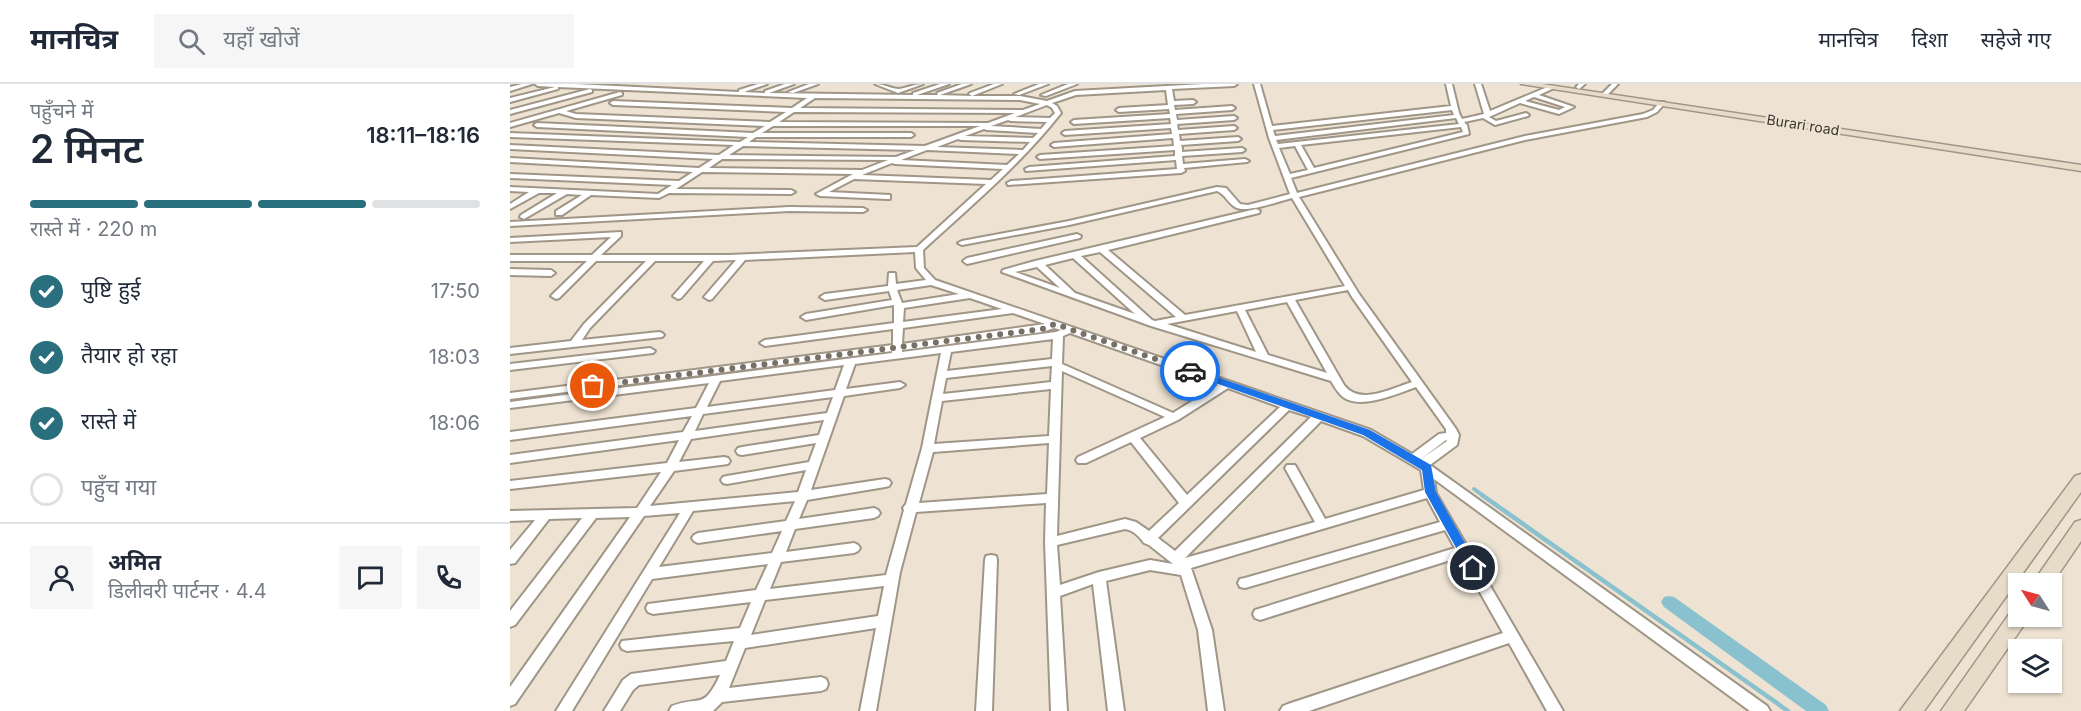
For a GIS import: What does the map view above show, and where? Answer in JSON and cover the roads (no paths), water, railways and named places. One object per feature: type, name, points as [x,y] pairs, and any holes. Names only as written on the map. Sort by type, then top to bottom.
[{"type":"main road","name":"Burari road","points":[[1525,84],[1606,93],[2081,162]]},
{"type":"main road","name":"Burari road","points":[[1553,86],[1580,86],[1662,103],[2081,168]]},
{"type":"main road","points":[[1911,711],[2081,480]]},
{"type":"main road","points":[[2050,573],[2081,527]]},
{"type":"main road","points":[[1952,711],[2011,627]]},
{"type":"street","points":[[510,89],[529,84]]},
{"type":"street","points":[[537,84],[705,94],[1050,100],[1074,84]]},
{"type":"street","points":[[510,125],[651,84]]},
{"type":"street","points":[[635,89],[720,90],[764,84]]},
{"type":"street","points":[[767,92],[791,84]]},
{"type":"street","points":[[791,92],[815,84]]},
{"type":"street","points":[[878,84],[898,91],[920,84]]},
{"type":"street","points":[[915,94],[948,84],[959,87]]},
{"type":"street","points":[[939,94],[968,84]]},
{"type":"street","points":[[972,94],[999,84]]},
{"type":"street","points":[[1017,94],[1045,84]]},
{"type":"street","points":[[887,197],[820,195],[863,172],[1097,84]]},
{"type":"street","points":[[1075,93],[1234,84]]},
{"type":"street","points":[[1257,84],[1272,138],[1297,199],[1351,287],[1418,383],[1450,438],[1422,461]]},
{"type":"street","points":[[1288,177],[1466,134],[1454,108],[1449,84]]},
{"type":"street","points":[[1478,84],[1486,115],[1495,123],[1526,115]]},
{"type":"street","points":[[1606,93],[1615,84]]},
{"type":"street","points":[[510,100],[567,85]]},
{"type":"street","points":[[511,112],[599,86]]},
{"type":"street","points":[[1299,147],[1486,115],[1553,86]]},
{"type":"street","points":[[510,258],[711,258],[919,249],[1024,152],[1053,120],[1058,111],[1050,100],[1017,94],[767,92],[741,87]]},
{"type":"street","points":[[1011,183],[1180,171],[1169,89]]},
{"type":"street","points":[[510,207],[599,152],[705,94]]},
{"type":"street","points":[[1519,101],[1559,112],[1571,107],[1533,95]]},
{"type":"street","points":[[510,189],[656,196],[681,183],[813,97]]},
{"type":"street","points":[[874,124],[903,97]]},
{"type":"street","points":[[1176,133],[1193,102]]},
{"type":"street","points":[[613,103],[794,110],[1024,111]]},
{"type":"street","points":[[1335,379],[1151,322],[1006,272],[1074,255],[1084,250],[1101,248],[1297,199],[1525,138],[1645,116],[1655,111],[1662,103]]},
{"type":"street","points":[[1040,157],[1176,133],[1232,108]]},
{"type":"street","points":[[1270,128],[1454,108]]},
{"type":"street","points":[[1119,110],[1245,162]]},
{"type":"street","points":[[558,111],[576,116],[771,124],[992,124]]},
{"type":"street","points":[[1029,169],[1234,118]]},
{"type":"street","points":[[1005,119],[1053,120]]},
{"type":"street","points":[[1272,138],[1461,121]]},
{"type":"street","points":[[1074,122],[1238,139]]},
{"type":"street","points":[[537,125],[755,135],[911,135]]},
{"type":"street","points":[[980,128],[1043,130]]},
{"type":"street","points":[[1054,145],[1234,128]]},
{"type":"street","points":[[1065,133],[1176,133],[1242,150]]},
{"type":"street","points":[[510,135],[740,145],[928,147],[1024,152]]},
{"type":"street","points":[[955,137],[1035,140]]},
{"type":"street","points":[[1275,146],[1299,147],[1382,142]]},
{"type":"street","points":[[809,171],[842,146]]},
{"type":"street","points":[[510,147],[720,157],[900,158]]},
{"type":"street","points":[[1299,147],[1312,171]]},
{"type":"street","points":[[510,160],[701,170],[863,172]]},
{"type":"street","points":[[889,162],[1008,167]]},
{"type":"street","points":[[510,176],[681,183]]},
{"type":"street","points":[[853,177],[992,182]]},
{"type":"street","points":[[962,243],[1069,223],[1217,189],[1223,190],[1238,206],[1244,207],[1297,199]]},
{"type":"street","points":[[669,190],[791,192]]},
{"type":"street","points":[[524,217],[565,192]]},
{"type":"street","points":[[559,213],[590,193]]},
{"type":"street","points":[[510,224],[789,209],[862,210]]},
{"type":"street","points":[[511,241],[537,222]]},
{"type":"street","points":[[1069,223],[1084,250]]},
{"type":"street","points":[[511,241],[618,234],[597,258],[556,296]]},
{"type":"street","points":[[967,261],[1077,236]]},
{"type":"street","points":[[1101,248],[1183,318]]},
{"type":"street","points":[[919,249],[920,268],[932,282]]},
{"type":"street","points":[[1074,255],[1151,322]]},
{"type":"street","points":[[708,297],[743,257]]},
{"type":"street","points":[[574,344],[587,326],[654,258]]},
{"type":"street","points":[[678,296],[711,258]]},
{"type":"street","points":[[1038,263],[1074,295]]},
{"type":"street","points":[[510,272],[551,273]]},
{"type":"street","points":[[892,275],[892,287],[898,304],[900,324],[897,353]]},
{"type":"street","points":[[825,297],[932,282],[1366,433],[1422,461],[1762,711]]},
{"type":"street","points":[[1151,322],[1351,287]]},
{"type":"street","points":[[806,317],[970,296]]},
{"type":"street","points":[[1289,298],[1344,392],[1355,399],[1368,398],[1418,383]]},
{"type":"street","points":[[1240,308],[1264,358]]},
{"type":"street","points":[[765,343],[1016,310]]},
{"type":"street","points":[[510,405],[716,379],[804,364],[850,363],[1042,329],[1055,324]]},
{"type":"street","points":[[510,396],[897,353],[946,351],[1058,335],[1071,329]]},
{"type":"street","points":[[510,351],[659,335]]},
{"type":"street","points":[[1058,335],[1051,542],[1059,711]]},
{"type":"street","points":[[510,367],[650,351]]},
{"type":"street","points":[[868,711],[891,580],[909,508],[928,448],[946,351]]},
{"type":"street","points":[[677,711],[706,708],[718,696],[792,524],[850,363]]},
{"type":"street","points":[[941,375],[1058,364],[1174,417]]},
{"type":"street","points":[[510,699],[670,466],[716,379]]},
{"type":"street","points":[[1082,460],[1174,417],[1227,384]]},
{"type":"street","points":[[510,436],[840,391],[900,385]]},
{"type":"street","points":[[938,398],[1057,385]]},
{"type":"street","points":[[1148,540],[1287,406]]},
{"type":"street","points":[[510,459],[831,416]]},
{"type":"street","points":[[1182,564],[1318,417]]},
{"type":"street","points":[[1133,437],[1186,503]]},
{"type":"street","points":[[742,451],[824,438]]},
{"type":"street","points":[[928,448],[1054,439]]},
{"type":"street","points":[[510,485],[724,461]]},
{"type":"street","points":[[1422,461],[1430,492],[1555,711]]},
{"type":"street","points":[[727,480],[814,465]]},
{"type":"street","points":[[1291,468],[1322,525]]},
{"type":"street","points":[[510,516],[640,512],[689,508],[803,496],[885,483]]},
{"type":"street","points":[[1053,592],[1099,577],[1150,565],[1182,564],[1430,492]]},
{"type":"street","points":[[909,508],[1052,498]]},
{"type":"street","points":[[564,711],[689,508]]},
{"type":"street","points":[[510,621],[593,513]]},
{"type":"street","points":[[698,538],[874,513]]},
{"type":"street","points":[[510,559],[546,515]]},
{"type":"street","points":[[1051,542],[1125,524],[1139,528],[1148,540],[1182,564],[1205,630],[1216,711]]},
{"type":"street","points":[[1245,583],[1448,524]]},
{"type":"street","points":[[648,574],[854,548]]},
{"type":"street","points":[[1260,614],[1463,551]]},
{"type":"street","points":[[984,711],[991,560]]},
{"type":"street","points":[[1099,577],[1116,711]]},
{"type":"street","points":[[653,608],[891,580]]},
{"type":"street","points":[[627,645],[742,639],[884,621]]},
{"type":"street","points":[[1293,710],[1512,636]]},
{"type":"street","points":[[612,711],[628,685],[636,679],[730,667]]},
{"type":"street","points":[[718,696],[821,684]]},
{"type":"waterway","points":[[1474,489],[1485,497]]},
{"type":"waterway","points":[[1482,495],[1788,711]]},
{"type":"waterway","points":[[1669,602],[1820,711]]}]
